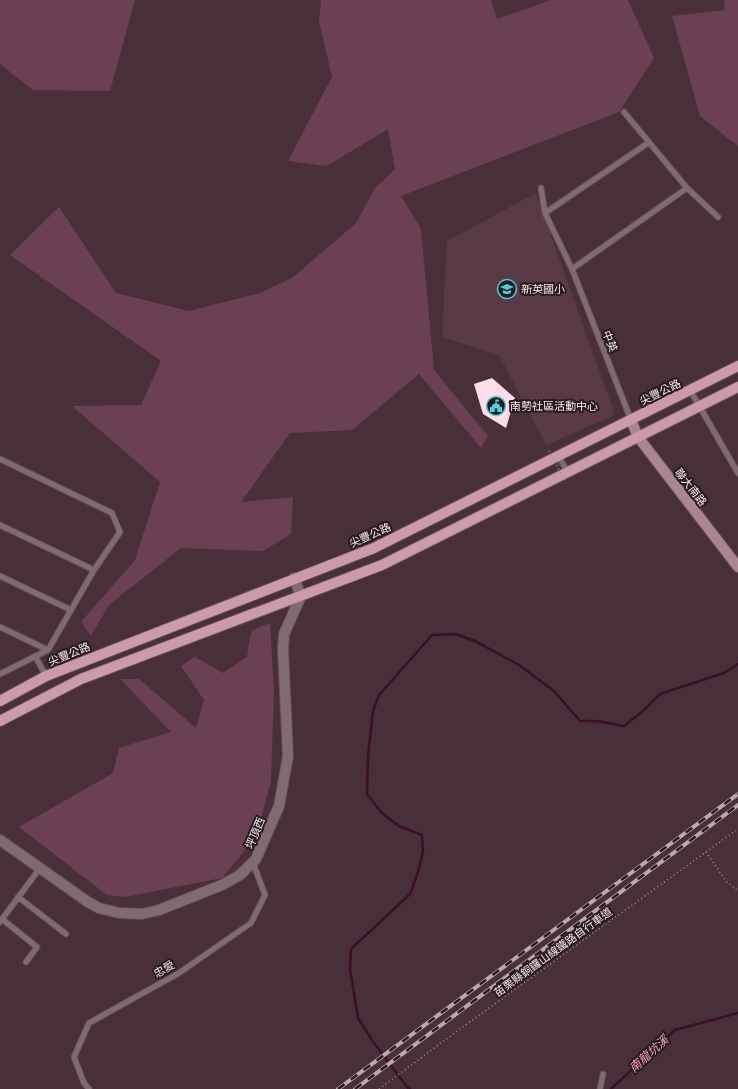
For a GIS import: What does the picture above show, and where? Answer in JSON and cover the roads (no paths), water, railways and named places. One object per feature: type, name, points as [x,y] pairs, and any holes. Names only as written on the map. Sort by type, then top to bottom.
[{"type":"main road","name":"尖豐公路","points":[[0,701],[46,676],[374,548],[554,454],[631,420],[738,366]]},
{"type":"main road","points":[[0,721],[81,679],[382,565],[738,387]]},
{"type":"street","name":"聯大南路","points":[[631,420],[638,437],[738,567]]},
{"type":"street","points":[[294,578],[301,596]]},
{"type":"street","name":"坪頂西","points":[[0,840],[99,908],[119,913],[142,914],[159,910],[222,885],[240,875],[256,859],[279,806],[288,756],[283,649],[284,634],[301,596]]},
{"type":"lane","points":[[624,112],[648,143],[687,188],[718,218]]},
{"type":"lane","points":[[545,213],[648,143]]},
{"type":"lane","name":"中英","points":[[541,188],[545,213],[572,269],[631,420]]},
{"type":"lane","points":[[572,269],[687,188]]},
{"type":"lane","points":[[690,390],[738,473]]},
{"type":"lane","points":[[554,454],[568,472]]},
{"type":"lane","points":[[0,459],[112,513],[120,532],[94,570],[48,650],[0,674]]},
{"type":"lane","points":[[0,525],[94,570]]},
{"type":"lane","points":[[0,576],[71,610]]},
{"type":"lane","points":[[0,627],[48,650]]},
{"type":"lane","points":[[35,656],[46,676]]},
{"type":"lane","name":"忠愛","points":[[90,1089],[84,1083],[74,1057],[89,1023],[179,973],[251,923],[265,895],[253,863]]},
{"type":"lane","points":[[26,962],[37,947],[1,921],[40,868]]},
{"type":"lane","points":[[18,897],[66,934]]},
{"type":"lane","points":[[600,1089],[603,1074]]},
{"type":"waterway","points":[[410,1089],[372,1040],[358,1018],[350,969],[351,949],[410,894],[423,852],[422,835],[399,826],[382,813],[367,794],[368,757],[373,711],[379,695],[432,635],[455,634],[475,641],[519,665],[554,691],[580,721],[597,721],[624,726],[643,711],[660,694],[724,673],[738,664]]},
{"type":"waterway","name":"南龍坑溪","points":[[611,1089],[675,1030],[738,1013]]},
{"type":"railway","points":[[338,1089],[738,794]]},
{"type":"railway","points":[[355,1089],[738,805]]},
{"type":"place","name":"新英國小","points":[[507,289]]},
{"type":"place","name":"南勢社區活動中心","points":[[496,406]]}]
